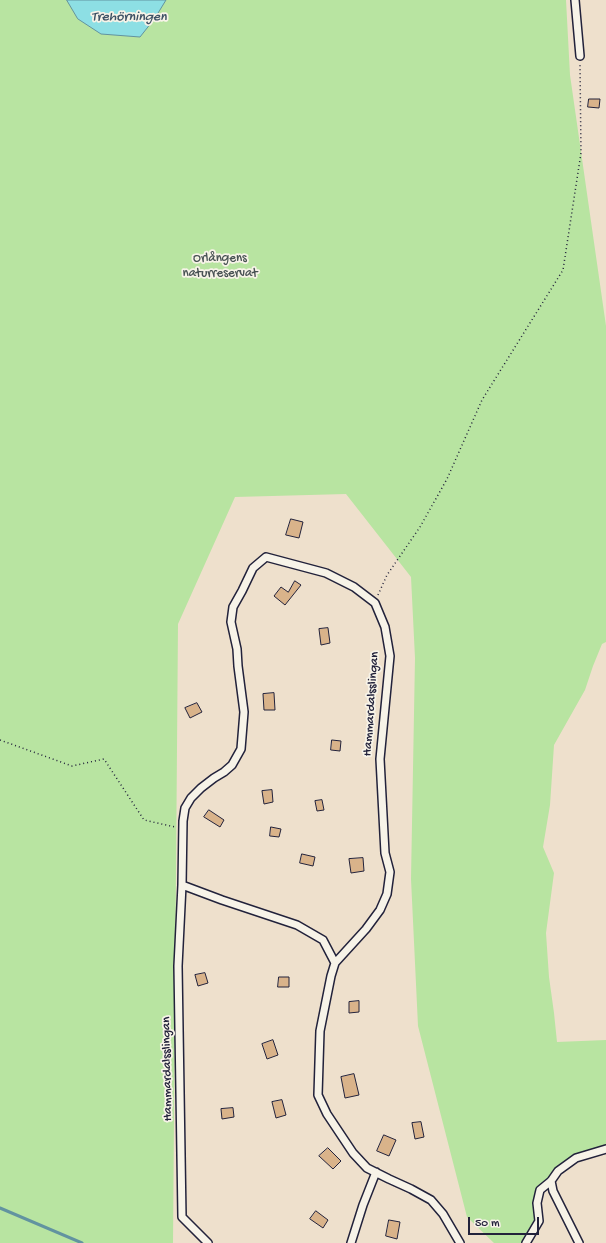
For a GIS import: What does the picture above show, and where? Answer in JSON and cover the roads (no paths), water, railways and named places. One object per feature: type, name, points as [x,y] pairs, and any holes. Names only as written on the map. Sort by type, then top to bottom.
[{"type":"street","points":[[575,0],[580,56]]},
{"type":"street","name":"Hammardalsslingan","points":[[208,1243],[182,1217],[178,966],[182,885],[182,829],[185,808],[191,798],[201,788],[232,765],[241,749],[244,712],[237,649],[231,622],[233,607],[253,568],[266,557],[326,573],[354,587],[375,603],[385,627],[390,656],[380,759],[385,853],[390,872],[387,894],[380,910],[366,929],[335,963],[320,1031],[318,1095],[327,1114],[353,1153],[367,1168],[431,1200],[443,1214],[460,1243]]},
{"type":"street","points":[[182,885],[297,925],[323,940],[335,963]]},
{"type":"street","points":[[526,1243],[539,1221],[537,1203],[540,1190],[551,1181],[558,1171],[576,1158],[606,1149]]},
{"type":"street","points":[[351,1243],[363,1205],[376,1172]]},
{"type":"street","points":[[551,1181],[553,1191],[579,1243]]},
{"type":"water","name":"Trehörningen","points":[[67,0],[166,0],[155,18],[140,37],[101,34],[78,19]]},
{"type":"waterway","points":[[0,1208],[82,1243]]},
{"type":"park label","name":"Orlångens naturreservat","points":[[220,266]]}]
